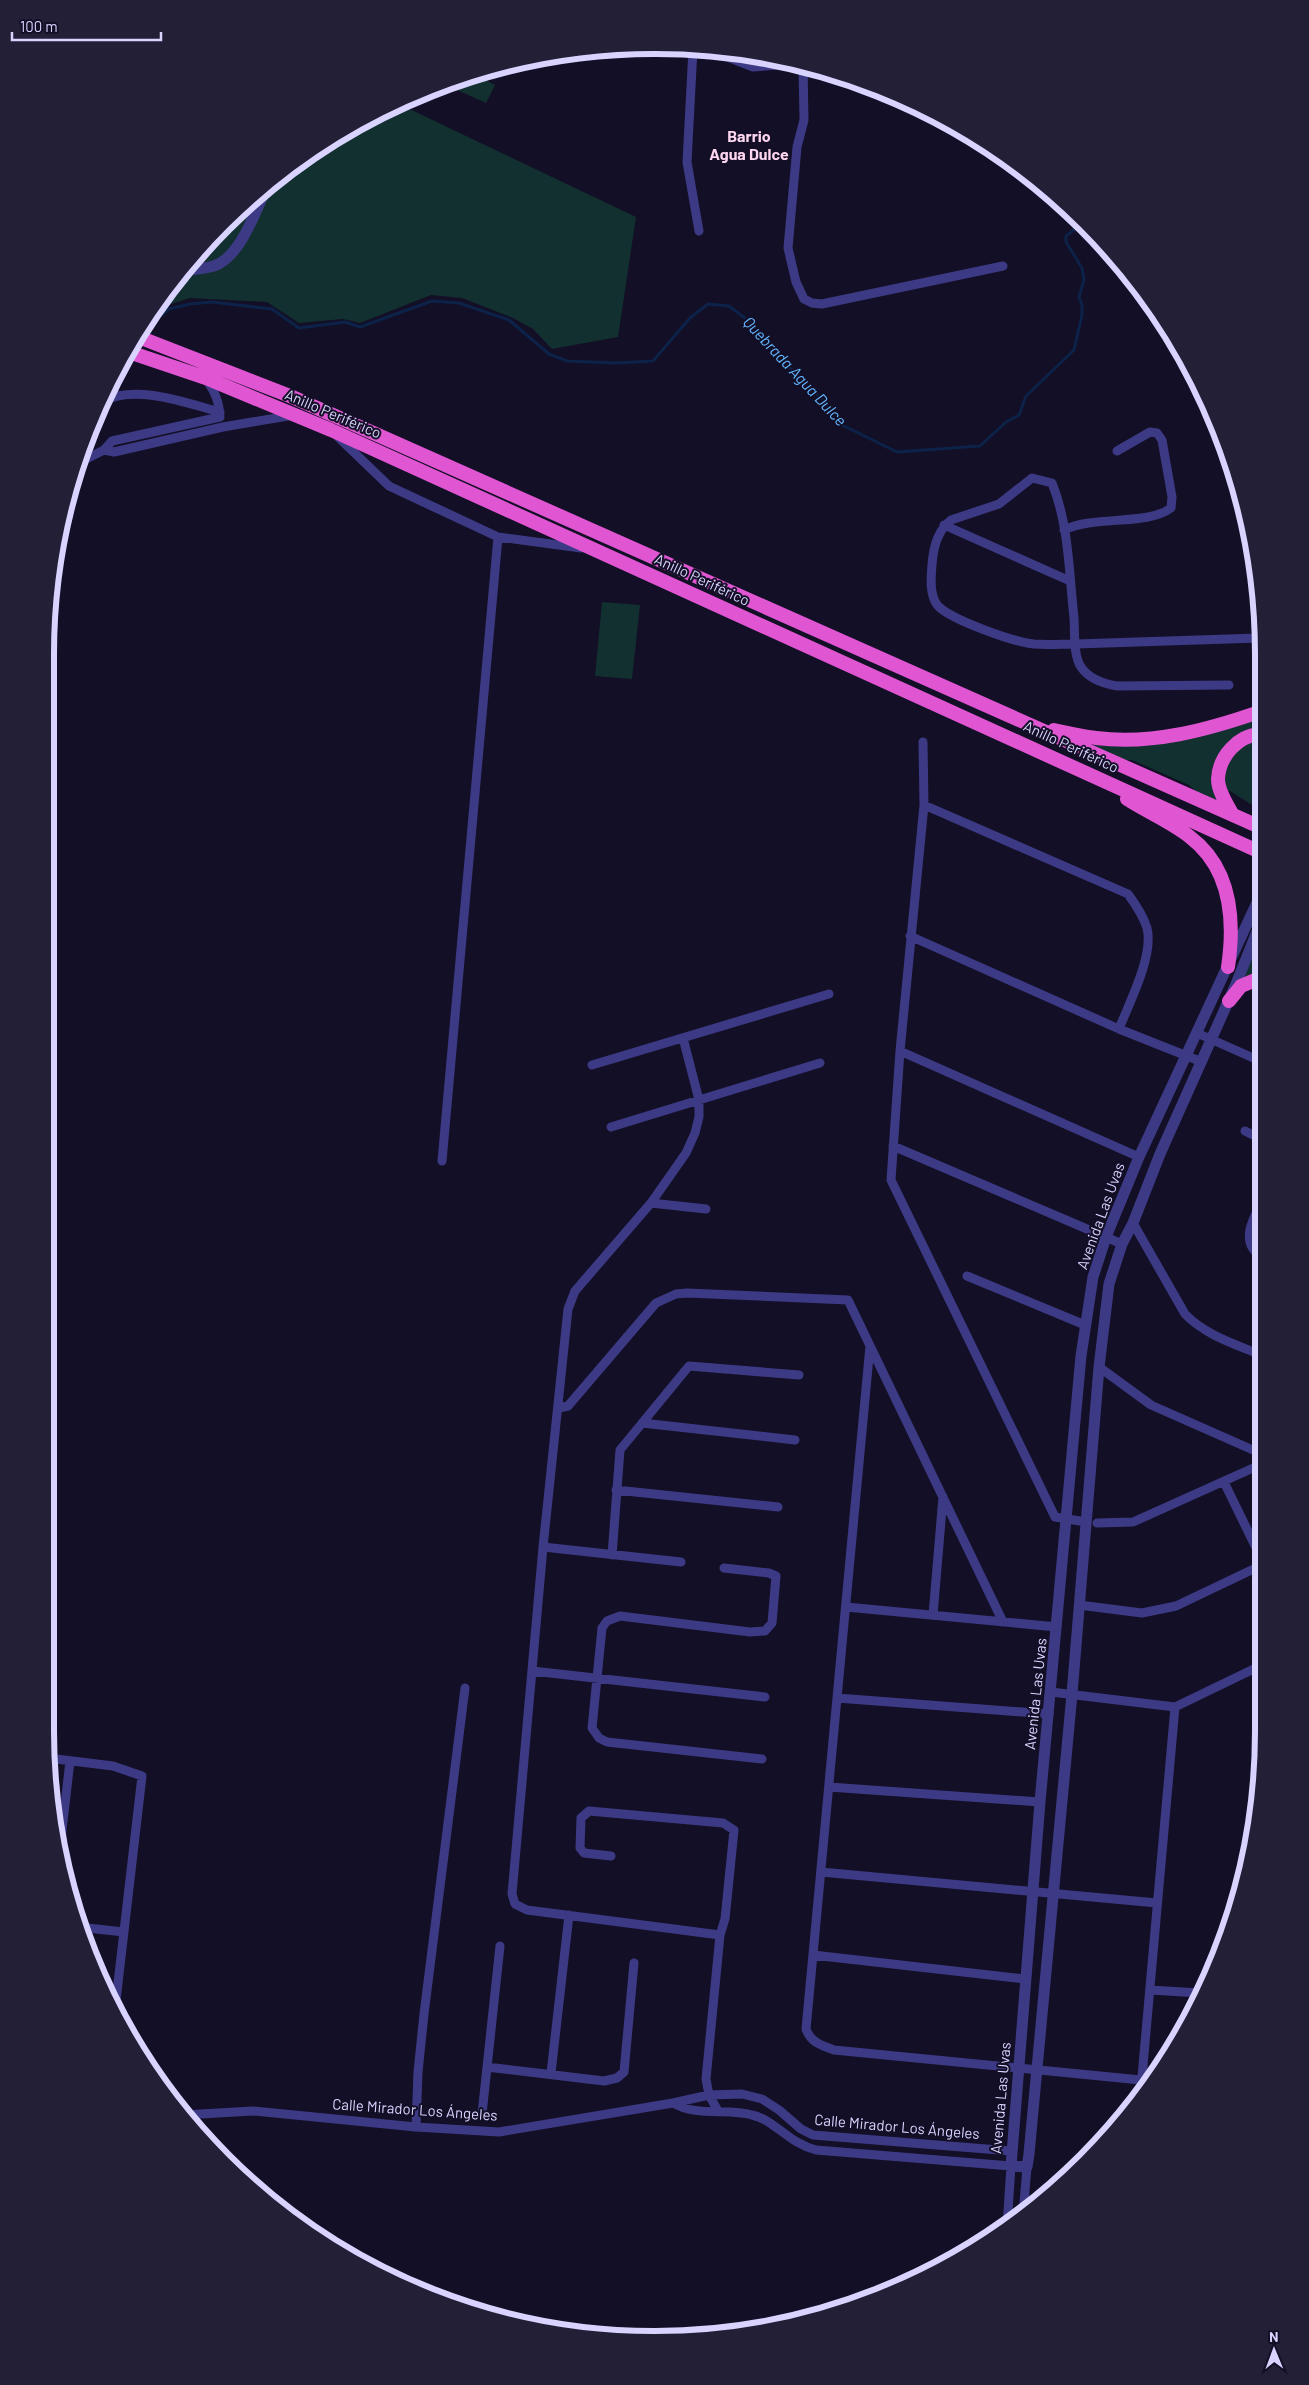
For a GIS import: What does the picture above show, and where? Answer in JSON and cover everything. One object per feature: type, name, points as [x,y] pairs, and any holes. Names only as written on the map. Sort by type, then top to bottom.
[{"type":"highway","name":"Anillo Periférico","points":[[144,339],[290,396],[1255,825]]},
{"type":"highway","name":"Anillo Periférico","points":[[134,354],[206,378],[331,430],[1255,850]]},
{"type":"highway","points":[[1030,725],[1097,738],[1143,738],[1209,729],[1255,713]]},
{"type":"highway","points":[[1233,815],[1222,794],[1218,779],[1223,761],[1235,744],[1248,735],[1255,734]]},
{"type":"highway","points":[[1071,765],[1188,835],[1200,845],[1214,863],[1228,897],[1231,914],[1232,940],[1228,967]]},
{"type":"highway","points":[[1240,975],[1255,977]]},
{"type":"highway","points":[[1229,1001],[1241,986],[1255,980]]},
{"type":"street","points":[[693,55],[687,162],[699,231]]},
{"type":"street","points":[[732,59],[753,67],[774,65]]},
{"type":"street","points":[[803,72],[804,120],[798,147],[788,248],[796,282],[804,299],[812,303],[822,304],[1003,266]]},
{"type":"street","points":[[194,269],[214,266],[228,258],[238,247],[260,201]]},
{"type":"street","points":[[206,378],[216,392],[223,427]]},
{"type":"street","points":[[112,398],[124,395],[145,394],[220,414]]},
{"type":"street","points":[[87,459],[104,450],[112,441],[220,414]]},
{"type":"street","points":[[104,450],[114,452],[223,427],[296,415]]},
{"type":"street","points":[[331,430],[389,486],[498,537],[597,550]]},
{"type":"street","points":[[1064,530],[1077,524],[1142,517],[1165,512],[1171,508],[1172,497],[1162,440],[1157,433],[1150,432],[1117,452]]},
{"type":"street","points":[[1229,684],[1117,686],[1104,684],[1086,673],[1080,666],[1076,644],[1062,506],[1052,483],[1032,478],[998,504],[950,520],[944,525],[937,541],[932,562],[931,591],[938,605],[964,621],[1005,638],[1033,644],[1076,644],[1255,638]]},
{"type":"street","points":[[944,525],[1070,581]]},
{"type":"street","points":[[442,1161],[498,537]]},
{"type":"street","points":[[923,742],[924,804],[910,936],[891,1180],[1055,1518],[1067,1521],[1133,1522],[1255,1467]]},
{"type":"street","points":[[924,804],[1128,894],[1140,910],[1147,930],[1147,952],[1119,1029]]},
{"type":"street","name":"Avenida Las Uvas","points":[[1255,907],[1139,1158],[1106,1237],[1094,1277],[1085,1325],[1040,1802],[1010,2166],[1027,2167],[1079,1605],[1092,1522],[1099,1367],[1109,1284],[1122,1244],[1133,1223],[1160,1154],[1212,1040],[1255,937]]},
{"type":"street","points":[[1240,975],[1236,971],[1236,963],[1255,915]]},
{"type":"street","points":[[910,936],[1119,1029],[1202,1062]]},
{"type":"street","points":[[592,1065],[829,994]]},
{"type":"street","points":[[1197,1033],[1255,1059]]},
{"type":"street","points":[[683,1038],[699,1100],[699,1117],[689,1147],[651,1203],[575,1291],[568,1309],[543,1547],[512,1894],[515,1904],[527,1910],[720,1935]]},
{"type":"street","points":[[900,1051],[1139,1158]]},
{"type":"street","points":[[611,1127],[820,1063]]},
{"type":"street","points":[[1245,1131],[1255,1136]]},
{"type":"street","points":[[893,1146],[1122,1244]]},
{"type":"street","points":[[651,1203],[706,1209]]},
{"type":"street","points":[[1255,1218],[1249,1233],[1251,1246],[1255,1250]]},
{"type":"street","points":[[1133,1223],[1184,1314],[1208,1332],[1255,1352]]},
{"type":"street","points":[[967,1276],[1085,1325]]},
{"type":"street","points":[[559,1408],[568,1406],[656,1303],[676,1294],[848,1300],[1003,1622]]},
{"type":"street","points":[[870,1346],[806,2030],[814,2043],[834,2050],[1141,2080],[1175,1707]]},
{"type":"street","points":[[612,1555],[620,1450],[689,1366],[799,1375]]},
{"type":"street","points":[[1099,1367],[1151,1405],[1255,1451]]},
{"type":"street","points":[[642,1423],[795,1440]]},
{"type":"street","points":[[1224,1482],[1255,1546]]},
{"type":"street","points":[[616,1490],[778,1507]]},
{"type":"street","points":[[933,1616],[943,1497]]},
{"type":"street","points":[[543,1547],[681,1562]]},
{"type":"street","points":[[724,1568],[769,1573],[776,1576],[772,1623],[765,1631],[750,1632],[620,1616],[607,1621],[602,1628],[592,1728],[598,1738],[607,1742],[762,1759]]},
{"type":"street","points":[[1079,1605],[1142,1613],[1176,1606],[1255,1568]]},
{"type":"street","points":[[846,1607],[1057,1627]]},
{"type":"street","points":[[1051,1692],[1175,1707],[1255,1668]]},
{"type":"street","points":[[532,1671],[765,1697]]},
{"type":"street","points":[[416,2127],[418,2072],[424,2014],[465,1688]]},
{"type":"street","points":[[837,1698],[1049,1714]]},
{"type":"street","points":[[55,1759],[113,1766],[142,1776],[116,1997]]},
{"type":"street","points":[[62,1829],[70,1761]]},
{"type":"street","points":[[829,1787],[1040,1802]]},
{"type":"street","points":[[611,1856],[584,1853],[580,1848],[581,1818],[589,1810],[723,1823],[734,1830],[726,1919],[720,1935],[706,2079],[710,2095],[718,2111]]},
{"type":"street","points":[[821,1872],[1157,1903]]},
{"type":"street","points":[[551,2074],[569,1915]]},
{"type":"street","points":[[87,1928],[124,1932]]},
{"type":"street","points":[[482,2114],[500,1946]]},
{"type":"street","points":[[814,1955],[1025,1979]]},
{"type":"street","points":[[487,2067],[604,2081],[617,2078],[624,2072],[634,1963]]},
{"type":"street","points":[[1150,1990],[1195,1993]]},
{"type":"street","name":"Calle Mirador Los Ángeles","points":[[193,2114],[253,2110],[416,2127],[499,2132],[710,2095],[742,2094],[762,2099],[779,2110],[801,2129],[813,2135],[1011,2151]]},
{"type":"street","name":"Calle Mirador Los Ángeles","points":[[673,2103],[682,2109],[753,2115],[764,2120],[790,2140],[804,2147],[816,2150],[1010,2166]]},
{"type":"street","points":[[1008,2216],[1010,2166]]},
{"type":"street","points":[[1024,2204],[1027,2167]]},
{"type":"green space","points":[[483,79],[495,85],[486,103],[454,88]]},
{"type":"green space","points":[[407,108],[636,217],[618,337],[552,349],[533,329],[513,318],[462,298],[431,295],[360,323],[343,319],[299,323],[267,302],[190,298],[166,306],[203,258],[258,203],[321,155],[354,134]]},
{"type":"green space","points":[[602,602],[640,605],[632,679],[595,676]]},
{"type":"green space","points":[[1255,713],[1255,807],[1230,791],[1222,794],[1214,807],[1189,785],[1132,760],[1110,761],[1091,752],[1097,738],[1143,738]]},
{"type":"green space","points":[[1255,937],[1255,977],[1240,975]]},
{"type":"waterway","name":"Quebrada Agua Dulce","points":[[157,319],[169,309],[190,304],[212,302],[272,309],[299,328],[345,322],[360,327],[432,301],[459,303],[509,320],[549,354],[567,361],[616,363],[653,361],[690,318],[708,304],[729,306],[754,325],[772,350],[833,410],[842,425],[897,452],[980,446],[1006,422],[1019,415],[1026,396],[1074,350],[1082,315],[1082,305],[1079,297],[1084,280],[1082,268],[1066,242],[1066,236],[1076,227]]},
{"type":"district","name":"Barrio Agua Dulce","points":[[749,145]]}]
